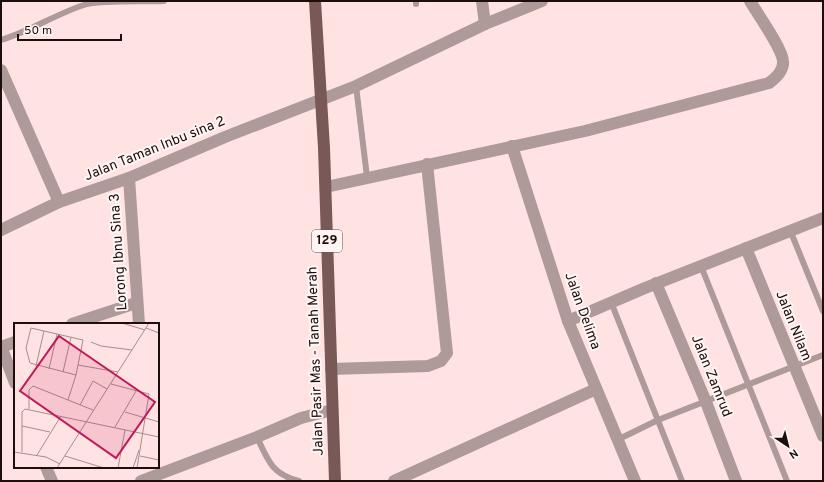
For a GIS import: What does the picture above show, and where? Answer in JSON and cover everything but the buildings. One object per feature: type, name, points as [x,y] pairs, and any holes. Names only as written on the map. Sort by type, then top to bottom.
[{"type":"main road","name":"Jalan Pasir Mas - Tanah Merah","points":[[315,1],[322,98],[326,186],[335,481]]},
{"type":"street","points":[[482,1],[485,24]]},
{"type":"street","name":"Jalan Taman Inbu sina 2","points":[[1,230],[59,202],[129,178],[225,136],[356,86],[485,24],[542,1]]},
{"type":"street","points":[[326,186],[585,131],[769,83],[781,71],[783,60],[778,48],[750,1]]},
{"type":"street","points":[[1,70],[59,202]]},
{"type":"street","name":"Jalan Delima","points":[[512,146],[568,321],[635,481]]},
{"type":"street","points":[[331,369],[428,366],[441,361],[447,353],[427,164]]},
{"type":"street","name":"Lorong Ibnu Sina 3","points":[[129,178],[136,303],[139,323]]},
{"type":"street","points":[[568,321],[656,283],[823,218]]},
{"type":"street","name":"Jalan Nilam","points":[[746,248],[823,436]]},
{"type":"street","name":"Jalan Zamrud","points":[[656,283],[706,402],[736,481]]},
{"type":"street","points":[[75,323],[136,303]]},
{"type":"street","points":[[14,342],[1,347],[14,381]]},
{"type":"street","points":[[394,481],[596,389]]},
{"type":"street","points":[[141,481],[158,470],[257,437],[301,418],[332,410]]},
{"type":"street","points":[[46,468],[52,481]]},
{"type":"lane","points":[[1,40],[20,34],[87,4],[106,1],[164,1]]},
{"type":"lane","points":[[356,86],[368,177]]},
{"type":"lane","points":[[790,230],[823,311]]},
{"type":"lane","points":[[700,266],[750,384],[787,481]]},
{"type":"lane","points":[[611,302],[682,481]]},
{"type":"lane","points":[[618,439],[658,420],[823,355]]},
{"type":"lane","points":[[257,437],[267,459],[275,469],[284,477],[299,481]]}]
